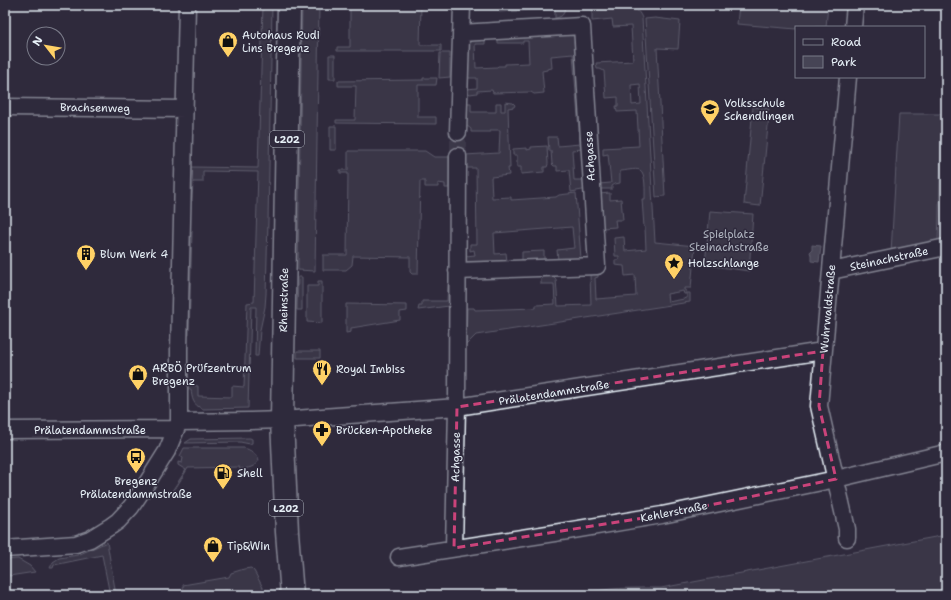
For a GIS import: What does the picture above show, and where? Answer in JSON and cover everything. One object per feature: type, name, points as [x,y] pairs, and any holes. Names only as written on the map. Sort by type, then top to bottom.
[{"type":"main road","name":"Rheinstraße","points":[[289,5],[282,420],[292,595]]},
{"type":"street","points":[[5,549],[76,544],[94,537],[111,526],[125,514],[135,501],[167,451],[177,426],[187,5]]},
{"type":"street","points":[[458,132],[462,5]]},
{"type":"street","points":[[853,26],[854,5]]},
{"type":"street","name":"Achgasse","points":[[457,271],[598,266],[582,26],[461,33]]},
{"type":"street","name":"Wuhrwaldstraße","points":[[847,538],[847,529],[819,406],[848,78]]},
{"type":"street","name":"Brachsenweg","points":[[5,107],[185,109]]},
{"type":"street","name":"Achgasse","points":[[454,548],[457,407],[458,156]]},
{"type":"street","name":"Steinachstraße","points":[[831,271],[946,247]]},
{"type":"street","name":"Prälatendammstraße","points":[[5,430],[177,426],[457,407],[823,352]]},
{"type":"street","name":"Kehlerstraße","points":[[399,557],[662,515],[836,479],[946,453]]},
{"type":"highlighted area","points":[[823,351],[819,406],[836,479],[662,515],[454,548],[457,407]]},
{"type":"green space","points":[[263,5],[272,5],[266,294],[260,330],[258,356],[255,356],[256,307],[251,307],[248,408],[203,409],[197,406],[194,401],[191,389],[187,389],[188,365],[188,385],[198,386],[198,396],[232,397],[232,386],[244,387],[247,303],[254,302],[258,172],[203,171],[203,182],[193,182],[192,201],[192,167],[258,168]]},
{"type":"green space","points":[[302,5],[319,5],[315,271],[298,270]]},
{"type":"green space","points":[[350,5],[421,5],[420,45],[441,45],[441,51],[337,51],[337,47],[350,47]]},
{"type":"green space","points":[[499,5],[565,5],[563,14],[560,17],[555,18],[555,9],[499,12]]},
{"type":"green space","points":[[739,5],[828,5],[826,26],[795,26],[795,29],[737,24]]},
{"type":"green space","points":[[632,8],[640,14],[642,18],[655,242],[695,246],[691,288],[684,288],[684,290],[686,290],[686,294],[684,294],[683,291],[667,294],[668,302],[687,298],[687,293],[690,293],[690,302],[476,335],[466,345],[467,308],[474,308],[475,310],[536,308],[536,305],[555,304],[554,284],[541,284],[541,279],[543,277],[554,277],[556,279],[558,306],[591,305],[590,274],[598,273],[598,277],[595,278],[596,299],[636,296],[635,275],[625,276],[624,266],[615,265],[615,260],[619,260],[619,256],[615,256],[614,238],[624,237],[625,251],[646,249],[642,199],[645,199],[645,183],[643,175],[638,169],[620,171],[620,183],[612,186],[612,189],[599,189],[599,184],[611,183],[608,154],[603,155],[603,148],[639,146],[637,111],[617,112],[616,106],[618,106],[618,97],[606,98],[604,71],[597,69],[596,63],[633,61],[631,26],[613,27],[612,19],[592,21],[592,10]],"holes":[[[640,84],[641,104],[632,105],[631,85]]]},
{"type":"green space","points":[[655,18],[680,21],[678,49],[657,48],[665,196],[656,197],[645,19]]},
{"type":"green space","points":[[576,32],[583,149],[572,150],[574,180],[588,180],[588,189],[571,192],[569,170],[557,171],[557,166],[552,164],[548,137],[557,137],[558,146],[580,144],[573,54],[551,56],[552,68],[542,71],[544,93],[493,93],[492,90],[477,91],[477,93],[470,94],[467,92],[467,89],[477,88],[477,78],[468,78],[468,40],[485,38],[485,44],[475,44],[476,68],[497,67],[505,66],[505,64],[529,63],[528,41],[523,41],[523,43],[498,43],[498,37]]},
{"type":"green space","points":[[440,53],[450,53],[450,77],[439,78]]},
{"type":"green space","points":[[329,55],[335,55],[335,79],[329,79]]},
{"type":"green space","points":[[423,78],[437,78],[436,85],[418,85],[418,117],[436,117],[436,124],[336,123],[336,120],[355,120],[356,86],[338,86],[338,81],[423,80]]},
{"type":"green space","points":[[505,102],[513,103],[515,105],[514,107],[508,108],[510,168],[508,168],[509,175],[491,177],[492,198],[511,197],[511,200],[556,197],[559,195],[576,193],[581,259],[558,260],[557,250],[574,248],[572,227],[494,233],[495,254],[506,253],[507,262],[466,263],[466,256],[475,255],[474,250],[470,251],[470,244],[477,244],[476,168],[465,168],[465,155],[499,153],[500,130],[491,130],[491,132],[471,132],[471,129],[466,125],[466,105],[471,103],[471,112],[496,112],[496,103],[501,103],[501,111],[505,111]]},
{"type":"green space","points":[[753,107],[769,109],[769,111],[763,111],[763,115],[769,116],[760,206],[744,204]]},
{"type":"green space","points":[[899,114],[942,114],[938,243],[891,253]]},
{"type":"green space","points":[[330,126],[336,126],[336,150],[330,150]]},
{"type":"green space","points":[[547,146],[548,164],[547,167],[544,167],[544,172],[521,174],[521,167],[517,167],[517,155],[513,155],[513,149],[527,148],[527,150],[531,149],[531,147]]},
{"type":"green space","points":[[348,151],[425,151],[434,157],[449,157],[449,188],[445,188],[445,184],[438,183],[438,187],[425,187],[425,181],[420,181],[418,274],[412,274],[410,272],[410,257],[353,256],[352,265],[346,270],[323,270],[323,255],[347,255],[348,173],[340,173],[340,170],[348,170]]},
{"type":"green space","points":[[610,193],[610,200],[621,199],[623,220],[615,220],[616,227],[602,228],[599,194]]},
{"type":"green space","name":"Spielplatz Steinachstraße","points":[[710,211],[753,214],[749,271],[705,265]]},
{"type":"green space","points":[[192,231],[189,335],[188,335],[190,234]]},
{"type":"green space","points":[[544,251],[544,261],[522,261],[522,252]]},
{"type":"green space","points":[[298,277],[302,277],[302,310],[297,310]]},
{"type":"green space","points":[[318,281],[322,281],[322,323],[307,322],[307,286],[318,286]]},
{"type":"green space","points":[[448,282],[449,306],[418,310],[419,306],[422,306],[422,301],[447,301]]},
{"type":"green space","points":[[346,304],[407,305],[407,311],[400,312],[400,320],[351,328],[351,332],[346,333]]},
{"type":"green space","points":[[297,351],[320,351],[320,358],[297,358]]},
{"type":"green space","points":[[191,439],[252,439],[252,443],[250,444],[240,442],[185,443]]},
{"type":"green space","points":[[184,448],[244,448],[253,452],[259,460],[253,466],[243,469],[240,469],[239,467],[188,468],[172,494],[168,497],[186,470],[178,465],[178,462],[182,463],[183,458],[180,456]]},
{"type":"green space","points":[[946,535],[946,595],[578,595],[609,589],[661,588]]},
{"type":"green space","points":[[107,542],[115,595],[86,595],[109,590],[102,555],[54,565],[53,568],[50,568],[53,562],[59,558],[78,555]]},
{"type":"green space","points":[[18,559],[30,566],[35,572],[9,576],[9,574],[5,574],[5,560]]},
{"type":"green space","points":[[251,568],[267,595],[228,595],[227,590],[196,595],[184,595],[183,585],[229,577],[231,573]]},
{"type":"water","points":[[812,245],[821,246],[819,262],[811,261],[810,252],[812,250]]},
{"type":"tunnel","points":[[458,132],[458,156]]},
{"type":"place","name":"Autohaus Rudi Lins Bregenz","points":[[228,58]]},
{"type":"place","name":"Volksschule Schendlingen","points":[[710,126]]},
{"type":"place","name":"Blum Werk 4","points":[[86,271]]},
{"type":"place","name":"Holzschlange","points":[[674,280]]},
{"type":"place","name":"Royal Imbiss","points":[[322,386]]},
{"type":"place","name":"ARBÖ Prüfzentrum Bregenz","points":[[138,391]]},
{"type":"place","name":"Brücken-Apotheke","points":[[322,447]]},
{"type":"place","name":"Bregenz Prälatendammstraße","points":[[136,474]]},
{"type":"place","name":"Shell","points":[[223,490]]},
{"type":"place","name":"Tip&Win","points":[[213,563]]}]
